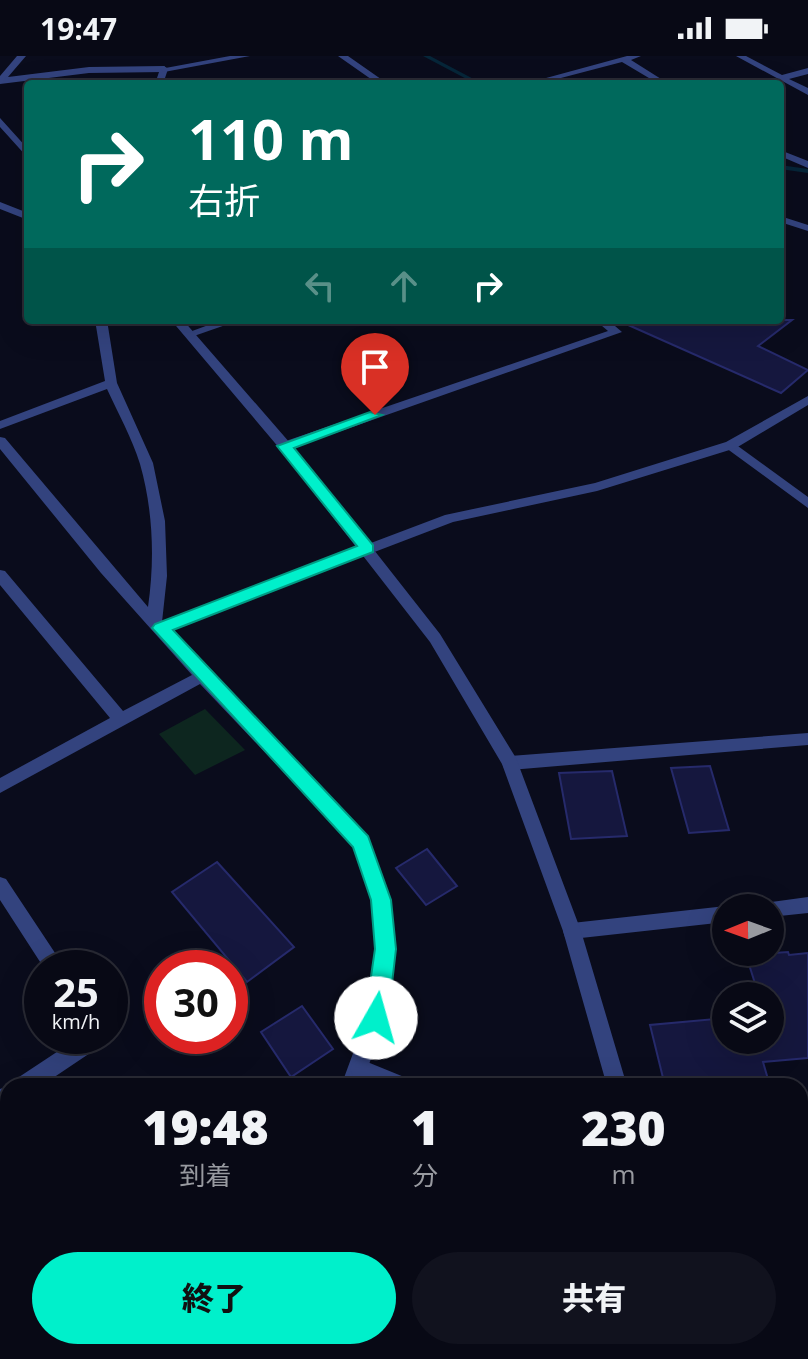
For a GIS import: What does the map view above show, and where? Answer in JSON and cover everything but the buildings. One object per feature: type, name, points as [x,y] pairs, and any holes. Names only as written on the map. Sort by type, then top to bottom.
[{"type":"street","points":[[0,81],[22,56]]},
{"type":"street","points":[[89,70],[100,56]]},
{"type":"street","points":[[0,81],[89,70],[164,69],[246,56]]},
{"type":"street","points":[[345,58],[362,56]]},
{"type":"street","points":[[548,80],[637,56]]},
{"type":"street","points":[[740,56],[808,92]]},
{"type":"street","points":[[345,58],[378,80]]},
{"type":"street","points":[[624,60],[658,80]]},
{"type":"street","points":[[160,80],[164,69]]},
{"type":"street","points":[[781,78],[808,71]]},
{"type":"street","points":[[0,121],[24,150]]},
{"type":"street","points":[[784,155],[808,165]]},
{"type":"street","points":[[0,205],[24,215]]},
{"type":"street","points":[[784,220],[808,228]]},
{"type":"street","points":[[102,324],[111,383],[146,463],[158,521],[160,576],[157,623]]},
{"type":"street","points":[[181,324],[285,446],[435,638],[510,763],[572,931],[615,1078]]},
{"type":"street","points":[[190,334],[221,324]]},
{"type":"street","points":[[285,446],[616,332],[606,324]]},
{"type":"street","points":[[0,425],[111,383]]},
{"type":"street","points":[[157,623],[450,518],[597,487],[731,445],[808,400]]},
{"type":"street","points":[[0,441],[106,569],[202,676],[361,842],[373,869],[381,900],[385,949],[376,1018],[356,1077]]},
{"type":"street","points":[[731,445],[808,504]]},
{"type":"street","points":[[0,575],[121,720]]},
{"type":"street","points":[[0,786],[202,676]]},
{"type":"street","points":[[510,763],[808,739]]},
{"type":"street","points":[[0,885],[43,950]]},
{"type":"street","points":[[784,908],[808,905]]},
{"type":"street","points":[[572,931],[712,916]]},
{"type":"street","points":[[35,1078],[71,1054]]},
{"type":"green space","points":[[205,709],[245,750],[195,775],[159,734]]},
{"type":"waterway","points":[[426,56],[472,80]]},
{"type":"waterway","points":[[784,168],[808,171]]},
{"type":"route","points":[[375,415],[285,446],[367,548],[161,628],[202,676],[361,842],[373,869],[381,900],[385,949],[376,1018]]}]
